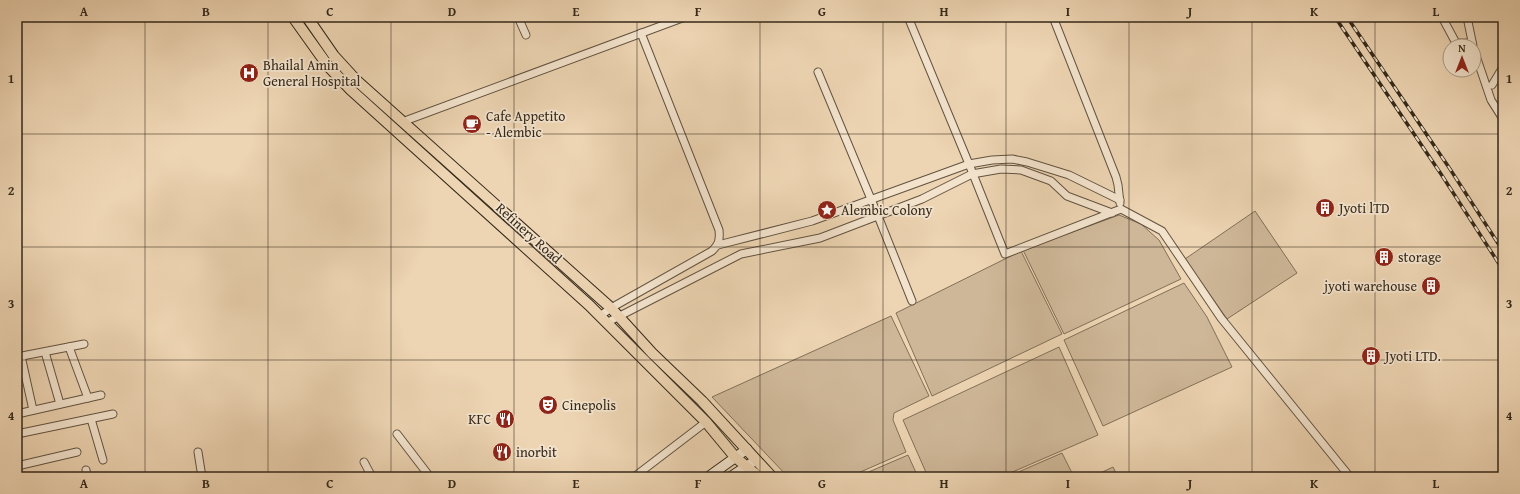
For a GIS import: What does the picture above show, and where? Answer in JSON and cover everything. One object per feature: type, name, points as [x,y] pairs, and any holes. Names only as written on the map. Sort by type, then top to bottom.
[{"type":"main road","name":"Refinery Road","points":[[293,17],[337,76],[603,320],[706,422],[735,457],[759,477]]},
{"type":"main road","name":"Refinery Road","points":[[307,17],[320,37],[348,73],[611,308],[652,353],[702,401],[772,477]]},
{"type":"main road","points":[[401,136],[406,126]]},
{"type":"street","points":[[518,17],[526,34]]},
{"type":"street","points":[[406,126],[641,33],[686,17]]},
{"type":"street","points":[[908,17],[1005,254],[1121,209]]},
{"type":"street","points":[[1053,17],[1116,177],[1121,209]]},
{"type":"street","points":[[1442,17],[1453,38]]},
{"type":"street","points":[[1467,17],[1471,38]]},
{"type":"street","points":[[603,320],[611,308],[712,252],[718,245],[720,238],[719,230],[641,33]]},
{"type":"street","points":[[1492,85],[1503,67]]},
{"type":"street","points":[[818,72],[912,301]]},
{"type":"street","points":[[1482,73],[1491,100],[1503,119]]},
{"type":"street","points":[[718,245],[812,221],[969,164],[992,160],[1012,159],[1069,175],[1120,200]]},
{"type":"street","points":[[603,320],[618,316],[741,254],[820,238],[922,199],[972,174],[1001,169],[1021,170],[1051,181],[1067,196],[1112,213]]},
{"type":"street","points":[[1121,209],[1162,231],[1221,318],[1350,477]]},
{"type":"street","points":[[33,410],[19,357],[84,344]]},
{"type":"street","points":[[69,347],[88,398]]},
{"type":"street","points":[[45,352],[60,404]]},
{"type":"street","points":[[17,414],[101,395]]},
{"type":"street","points":[[17,434],[113,414]]},
{"type":"street","points":[[90,419],[103,460]]},
{"type":"street","points":[[634,477],[706,422]]},
{"type":"street","points":[[396,434],[430,477]]},
{"type":"street","points":[[708,477],[747,449]]},
{"type":"street","points":[[17,466],[77,452]]},
{"type":"street","points":[[198,452],[202,477]]},
{"type":"street","points":[[730,477],[748,468],[756,460]]},
{"type":"street","points":[[364,462],[372,477]]},
{"type":"shaded area","points":[[1255,211],[1297,273],[1227,319],[1185,259]]},
{"type":"shaded area","points":[[1119,215],[1141,224],[1159,240],[1181,279],[1064,334],[1023,250]]},
{"type":"shaded area","points":[[1021,251],[1062,334],[932,396],[896,313]]},
{"type":"shaded area","points":[[1184,283],[1207,317],[1232,367],[1103,426],[1064,340]]},
{"type":"shaded area","points":[[891,316],[929,396],[894,413],[893,420],[906,452],[849,477],[788,477],[712,397]]},
{"type":"shaded area","points":[[1059,347],[1098,435],[1001,477],[928,477],[903,420]]},
{"type":"shaded area","points":[[1062,453],[1074,477],[1018,477],[1016,473]]},
{"type":"shaded area","points":[[908,455],[918,477],[857,477]]},
{"type":"shaded area","points":[[1113,467],[1118,477],[1092,477]]},
{"type":"railway","points":[[1335,17],[1441,174],[1503,270]]},
{"type":"railway","points":[[1347,17],[1450,169],[1503,251]]},
{"type":"place","name":"Bhailal Amin General Hospital","points":[[249,73]]},
{"type":"place","name":"Cafe Appetito - Alembic","points":[[472,124]]},
{"type":"place","name":"Jyoti lTD","points":[[1325,208]]},
{"type":"place","name":"Alembic Colony","points":[[827,210]]},
{"type":"place","name":"storage","points":[[1384,257]]},
{"type":"place","name":"jyoti warehouse","points":[[1431,286]]},
{"type":"place","name":"Jyoti LTD.","points":[[1371,356]]},
{"type":"place","name":"Cinepolis","points":[[548,405]]},
{"type":"place","name":"KFC","points":[[505,419]]},
{"type":"place","name":"inorbit","points":[[502,452]]}]
